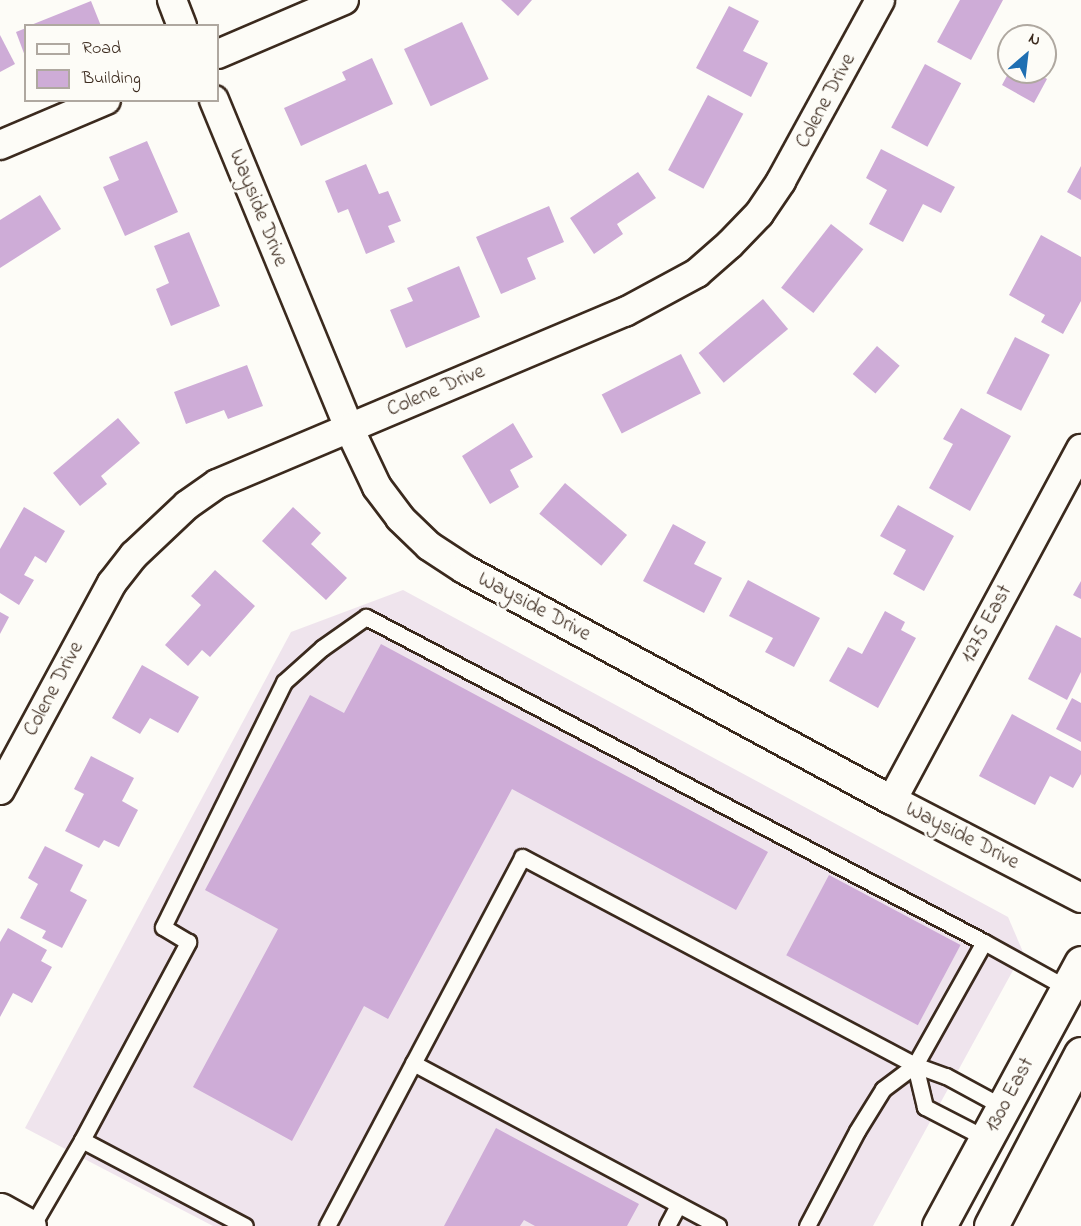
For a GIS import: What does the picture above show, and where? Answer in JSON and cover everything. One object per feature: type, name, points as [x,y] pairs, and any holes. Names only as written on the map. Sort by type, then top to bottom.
[{"type":"main road","name":"1300 East","points":[[939,1226],[1074,976]]},
{"type":"main road","name":"1300 East","points":[[991,1226],[1081,1054]]},
{"type":"main road","points":[[1003,1107],[1038,1136]]},
{"type":"main road","points":[[0,1210],[30,1226]]},
{"type":"street","points":[[172,0],[181,24]]},
{"type":"street","points":[[219,54],[344,0]]},
{"type":"street","name":"Colene Drive","points":[[0,790],[112,583],[135,555],[187,505],[218,484],[625,312],[697,273],[759,214],[781,181],[880,0]]},
{"type":"street","points":[[0,145],[101,102]]},
{"type":"street","name":"Wayside Drive","points":[[214,102],[349,428],[377,487],[400,518],[429,546],[474,575],[892,800],[1081,898]]},
{"type":"street","name":"1275 East","points":[[892,800],[1081,449]]},
{"type":"lane","points":[[30,1226],[82,1140],[188,942],[163,927],[284,682],[322,648],[366,617],[984,942],[1074,976]]},
{"type":"lane","points":[[327,1226],[522,856],[915,1065],[946,1076],[1003,1107]]},
{"type":"lane","points":[[807,1226],[857,1131],[883,1089],[915,1065],[984,942]]},
{"type":"lane","points":[[413,1063],[718,1226]]},
{"type":"lane","points":[[915,1065],[926,1107],[987,1139]]},
{"type":"lane","points":[[82,1140],[245,1226]]},
{"type":"lane","points":[[667,1226],[678,1204]]},
{"type":"shaded area","points":[[403,590],[1008,917],[1023,952],[873,1226],[213,1226],[25,1128],[291,632]]},
{"type":"building","points":[[501,0],[532,0],[518,16]]},
{"type":"building","points":[[960,0],[1003,0],[971,60],[937,42]]},
{"type":"building","points":[[91,1],[100,24],[34,24]]},
{"type":"building","points":[[729,6],[759,21],[743,51],[768,63],[751,97],[696,68]]},
{"type":"building","points":[[462,22],[489,79],[431,106],[404,49]]},
{"type":"building","points":[[24,29],[24,53],[16,32]]},
{"type":"building","points":[[0,35],[15,64],[0,72]]},
{"type":"building","points":[[372,58],[393,104],[301,146],[284,108],[346,80],[342,72]]},
{"type":"building","points":[[925,64],[961,83],[927,147],[891,128]]},
{"type":"building","points":[[1003,84],[1044,84],[1034,103]]},
{"type":"building","points":[[708,95],[743,114],[703,189],[668,170]]},
{"type":"building","points":[[147,141],[178,212],[125,236],[103,187],[119,180],[109,157]]},
{"type":"building","points":[[881,149],[955,187],[941,213],[923,204],[903,242],[869,224],[887,190],[866,178]]},
{"type":"building","points":[[366,164],[379,194],[388,191],[401,221],[388,226],[395,242],[366,254],[348,209],[338,213],[325,181]]},
{"type":"building","points":[[1081,166],[1081,200],[1067,192]]},
{"type":"building","points":[[638,172],[656,198],[617,224],[623,234],[594,254],[570,218]]},
{"type":"building","points":[[40,195],[61,229],[0,268],[0,220]]},
{"type":"building","points":[[549,206],[564,242],[527,258],[536,279],[501,294],[476,237]]},
{"type":"building","points":[[831,224],[863,249],[813,313],[781,288]]},
{"type":"building","points":[[189,232],[220,306],[171,326],[156,289],[169,283],[154,246]]},
{"type":"building","points":[[1041,235],[1081,257],[1081,301],[1063,334],[1041,322],[1045,315],[1009,295]]},
{"type":"building","points":[[459,266],[480,317],[406,348],[390,310],[413,301],[407,288]]},
{"type":"building","points":[[763,299],[788,329],[724,383],[699,353]]},
{"type":"building","points":[[1015,337],[1050,355],[1021,411],[986,393]]},
{"type":"building","points":[[877,346],[900,366],[875,394],[853,374]]},
{"type":"building","points":[[681,354],[701,393],[622,434],[602,394]]},
{"type":"building","points":[[247,365],[263,406],[228,419],[224,410],[186,424],[174,392]]},
{"type":"building","points":[[961,408],[1011,436],[970,511],[929,488],[953,444],[943,439]]},
{"type":"building","points":[[118,418],[140,443],[101,476],[107,484],[80,506],[53,473]]},
{"type":"building","points":[[513,423],[533,457],[510,470],[519,487],[490,504],[462,456]]},
{"type":"building","points":[[565,483],[627,535],[601,566],[539,514]]},
{"type":"building","points":[[898,505],[954,536],[924,591],[893,574],[906,550],[880,536]]},
{"type":"building","points":[[24,507],[65,531],[46,563],[35,556],[24,575],[34,580],[19,605],[0,593],[0,549]]},
{"type":"building","points":[[293,507],[321,533],[311,544],[347,578],[326,600],[262,541]]},
{"type":"building","points":[[673,524],[706,542],[694,564],[722,578],[704,613],[643,581]]},
{"type":"building","points":[[215,570],[255,606],[210,657],[202,650],[188,666],[165,645],[201,605],[191,596]]},
{"type":"building","points":[[748,580],[820,618],[794,667],[765,652],[773,638],[729,616]]},
{"type":"building","points":[[1081,581],[1081,599],[1073,595]]},
{"type":"building","points":[[885,611],[905,622],[901,630],[916,638],[878,708],[829,681],[848,647],[862,654]]},
{"type":"building","points":[[0,612],[9,617],[0,634]]},
{"type":"building","points":[[1056,625],[1081,638],[1081,672],[1067,700],[1028,679]]},
{"type":"building","points":[[381,644],[768,852],[736,910],[512,789],[388,1019],[364,1006],[292,1141],[193,1087],[278,929],[205,890],[310,695],[344,713]]},
{"type":"building","points":[[142,665],[199,697],[178,733],[150,718],[140,734],[112,718]]},
{"type":"building","points":[[1072,698],[1081,703],[1081,742],[1056,729]]},
{"type":"building","points":[[1012,714],[1081,751],[1081,774],[1073,788],[1050,776],[1035,805],[979,776]]},
{"type":"building","points":[[91,756],[134,778],[122,801],[138,810],[119,847],[104,840],[99,848],[65,831],[84,794],[74,789]]},
{"type":"building","points":[[45,846],[83,865],[70,891],[87,900],[62,948],[42,938],[46,931],[20,918],[38,884],[28,878]]},
{"type":"building","points":[[829,875],[961,945],[918,1025],[786,955]]},
{"type":"building","points":[[8,928],[47,950],[41,961],[52,967],[32,1003],[13,993],[0,1017],[0,942]]},
{"type":"building","points":[[496,1128],[639,1204],[627,1226],[535,1226],[524,1220],[520,1226],[444,1226]]}]
